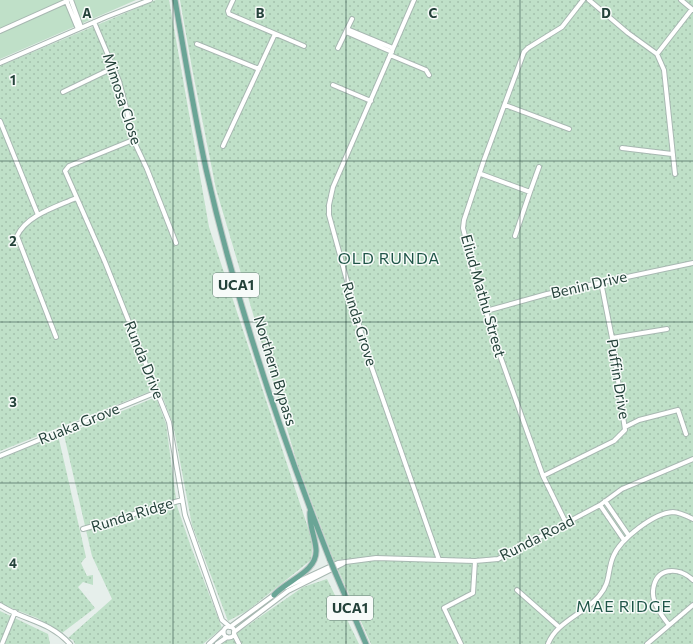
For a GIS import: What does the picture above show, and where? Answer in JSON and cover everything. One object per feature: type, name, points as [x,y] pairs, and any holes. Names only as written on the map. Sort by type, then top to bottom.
[{"type":"main road","name":"Northern Bypass","points":[[175,0],[200,140],[224,241],[267,390],[310,511],[366,644]]},
{"type":"main road","points":[[274,595],[281,587],[303,573],[314,563],[316,552],[310,523],[310,511]]},
{"type":"street","points":[[0,31],[68,0],[79,28]]},
{"type":"street","points":[[0,63],[79,28],[150,0]]},
{"type":"street","points":[[233,0],[228,11],[230,14],[304,46]]},
{"type":"street","name":"Runda Grove","points":[[414,0],[333,187],[329,205],[329,215],[367,354],[439,560]]},
{"type":"street","name":"Eliud Mathu Street","points":[[566,522],[544,476],[486,311],[463,228],[464,220],[481,174],[484,160],[524,52],[562,27],[583,0]]},
{"type":"street","points":[[589,0],[628,33],[657,54],[664,70],[675,174]]},
{"type":"street","points":[[657,54],[692,10],[680,0]]},
{"type":"street","points":[[338,48],[352,19]]},
{"type":"street","name":"Mimosa Close","points":[[94,22],[119,81],[128,111],[133,140],[147,169],[176,243]]},
{"type":"street","points":[[347,30],[426,70],[429,75]]},
{"type":"street","points":[[224,146],[275,34]]},
{"type":"street","points":[[197,44],[259,69]]},
{"type":"street","points":[[63,92],[113,68]]},
{"type":"street","points":[[333,85],[371,101]]},
{"type":"street","points":[[505,105],[569,129]]},
{"type":"street","points":[[0,121],[38,215]]},
{"type":"street","name":"Runda Drive","points":[[133,140],[66,168],[65,171],[104,261],[169,422],[182,500],[189,528],[227,628]]},
{"type":"street","points":[[622,148],[672,154]]},
{"type":"street","points":[[515,236],[539,167]]},
{"type":"street","points":[[481,174],[530,192]]},
{"type":"street","points":[[56,337],[17,236],[20,230],[38,215],[76,198]]},
{"type":"street","name":"Benin Drive","points":[[486,311],[547,294],[693,263]]},
{"type":"street","name":"Puffin Drive","points":[[544,476],[614,441],[622,434],[625,427],[612,338],[601,282]]},
{"type":"street","points":[[612,338],[667,329]]},
{"type":"street","name":"Ruaka Grove","points":[[0,456],[157,392]]},
{"type":"street","points":[[625,427],[639,420],[678,410],[686,434]]},
{"type":"street","name":"Runda Road","points":[[208,644],[227,628],[274,595],[321,570],[338,563],[376,558],[475,561],[498,559],[600,505],[622,490],[693,459]]},
{"type":"street","name":"Runda Ridge","points":[[83,529],[182,500]]},
{"type":"street","points":[[605,501],[629,536]]},
{"type":"street","points":[[600,505],[624,540]]},
{"type":"street","points":[[548,644],[559,627],[587,608],[605,588],[609,577],[613,556],[624,540],[650,521],[667,513],[674,512],[693,519]]},
{"type":"street","points":[[461,644],[444,608],[473,593],[475,561]]},
{"type":"street","name":"Runda Road","points":[[234,633],[288,591],[344,563]]},
{"type":"street","points":[[669,625],[655,603],[653,592],[657,582],[664,573],[671,570],[678,570],[693,580]]},
{"type":"street","points":[[517,590],[559,627]]},
{"type":"street","points":[[648,644],[693,604]]},
{"type":"street","points":[[0,605],[44,624],[58,633],[70,644]]},
{"type":"street","points":[[2,644],[15,612]]},
{"type":"street","points":[[227,628],[234,633],[237,642]]},
{"type":"street","points":[[227,628],[229,637],[237,642]]},
{"type":"street","points":[[216,644],[234,633]]},
{"type":"green space","points":[[0,0],[136,0],[0,59]]},
{"type":"green space","points":[[156,0],[169,0],[209,227],[313,543],[311,560],[247,611],[228,621],[192,525],[173,424],[159,388],[0,451],[0,66]]},
{"type":"green space","points":[[180,0],[693,0],[693,644],[371,644],[332,556],[298,466],[216,189]]},
{"type":"green space","points":[[156,397],[166,424],[177,506],[222,628],[203,644],[75,644],[73,640],[68,638],[112,599],[92,556],[64,435]]},
{"type":"green space","points":[[58,435],[86,557],[81,563],[87,576],[93,575],[93,585],[83,582],[78,587],[95,608],[62,633],[37,618],[6,606],[0,602],[0,459]]},
{"type":"green space","points":[[327,579],[359,644],[221,644],[303,587]]},
{"type":"green space","points":[[0,611],[48,634],[50,644],[0,644]]},
{"type":"district","name":"OLD RUNDA","points":[[389,258]]},
{"type":"district","name":"MAE RIDGE","points":[[624,606]]}]
